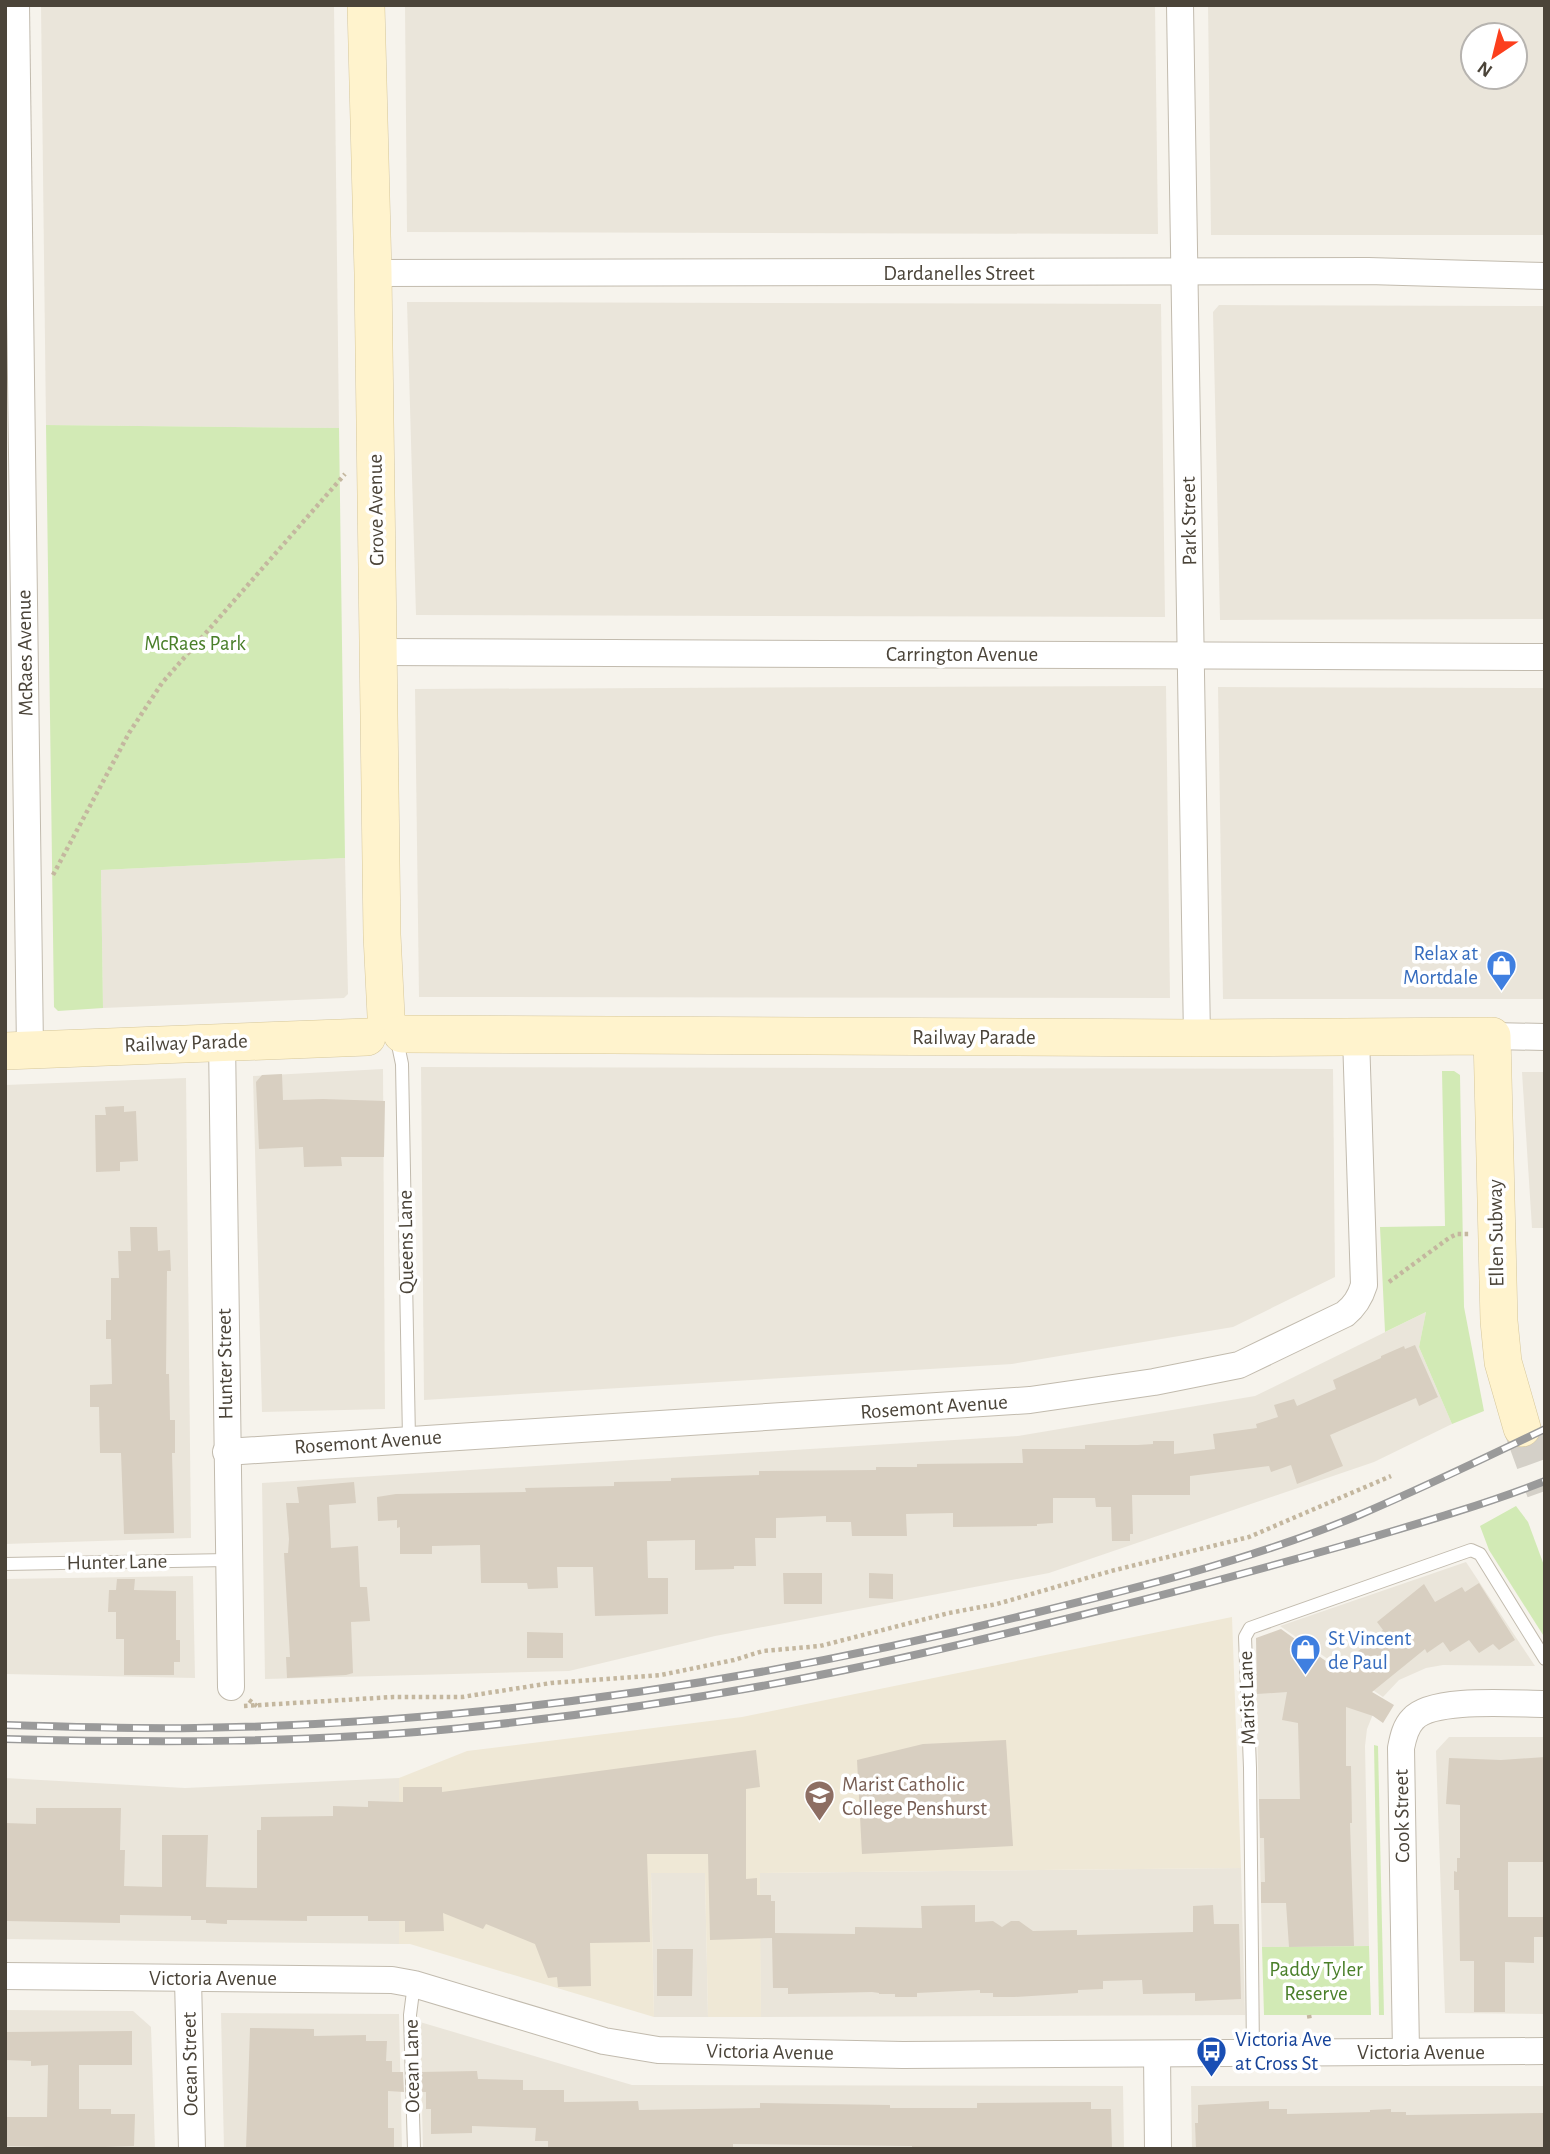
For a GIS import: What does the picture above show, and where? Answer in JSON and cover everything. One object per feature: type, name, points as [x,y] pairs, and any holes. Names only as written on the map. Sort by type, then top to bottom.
[{"type":"street","name":"McRaes Avenue","points":[[16,5],[28,888],[18,1050]]},
{"type":"street","name":"Grove Avenue","points":[[366,5],[373,273],[382,935],[388,1033]]},
{"type":"street","name":"Park Street","points":[[1180,5],[1197,1038]]},
{"type":"street","name":"Dardanelles Street","points":[[373,273],[1368,271],[1545,276]]},
{"type":"street","name":"Carrington Avenue","points":[[378,652],[1545,657]]},
{"type":"street","name":"Railway Parade","points":[[18,1050],[388,1033],[1197,1038],[1545,1037]]},
{"type":"street","name":"Ellen Subway","points":[[1492,1036],[1499,1321],[1503,1362],[1522,1428]]},
{"type":"street","name":"Rosemont Avenue","points":[[226,1452],[1016,1402],[1154,1382],[1223,1369],[1253,1360],[1345,1314],[1362,1293],[1364,1285],[1356,1037]]},
{"type":"street","name":"Hunter Street","points":[[222,1041],[226,1452],[232,1697]]},
{"type":"street","name":"Cook Street","points":[[1406,2052],[1401,1748],[1407,1727],[1420,1712],[1443,1705],[1545,1704]]},
{"type":"street","name":"Victoria Avenue","points":[[5,1976],[380,1980],[414,1984],[604,2041],[658,2050],[903,2055],[1545,2052]]},
{"type":"street","name":"Ocean Street","points":[[188,1979],[192,2149]]},
{"type":"street","points":[[1157,2054],[1158,2149]]},
{"type":"lane","name":"Queens Lane","points":[[388,1033],[402,1064],[409,1439]]},
{"type":"lane","name":"Marist Lane","points":[[1253,2054],[1250,1768],[1245,1637],[1250,1628],[1471,1550],[1480,1554],[1545,1659]]},
{"type":"lane","name":"Hunter Lane","points":[[5,1564],[228,1560]]},
{"type":"lane","name":"Ocean Lane","points":[[414,1984],[411,2015],[414,2149]]},
{"type":"path","points":[[28,888],[47,886],[129,733],[162,683],[356,461],[375,461]]},
{"type":"path","points":[[1388,1283],[1457,1234]]},
{"type":"path","points":[[232,1697],[462,1697],[551,1684],[661,1675],[734,1660],[763,1651],[820,1646],[949,1613],[997,1604],[1111,1571],[1249,1537],[1391,1476]]},
{"type":"shaded area","points":[[41,5],[334,5],[339,428],[46,425]]},
{"type":"shaded area","points":[[405,5],[1155,5],[1158,234],[407,232]]},
{"type":"shaded area","points":[[1208,5],[1545,5],[1545,235],[1211,235]]},
{"type":"shaded area","points":[[407,302],[1161,304],[1165,617],[416,615]]},
{"type":"shaded area","points":[[1219,305],[1545,306],[1545,619],[1220,620],[1213,312]]},
{"type":"shaded area","points":[[1166,686],[1170,998],[419,997],[415,689]]},
{"type":"shaded area","points":[[1218,687],[1545,688],[1545,999],[1223,999]]},
{"type":"shaded area","points":[[345,858],[348,994],[344,998],[103,1008],[101,870]]},
{"type":"shaded area","points":[[421,1067],[1333,1069],[1335,1277],[1233,1327],[1012,1364],[424,1400]]},
{"type":"shaded area","points":[[383,1069],[385,1409],[262,1412],[253,1076]]},
{"type":"shaded area","points":[[1522,1072],[1545,1072],[1545,1228],[1532,1228]]},
{"type":"shaded area","points":[[186,1078],[191,1538],[5,1544],[5,1085]]},
{"type":"shaded area","points":[[1426,1312],[1419,1347],[1452,1424],[1374,1462],[1049,1573],[715,1636],[569,1671],[265,1679],[262,1483],[1018,1436],[1255,1396]]},
{"type":"shaded area","points":[[1466,1562],[1535,1666],[1443,1665],[1426,1668],[1399,1680],[1383,1697],[1280,1626]]},
{"type":"shaded area","points":[[193,1576],[195,1678],[5,1674],[5,1579]]},
{"type":"shaded area","name":"Marist Catholic College Penshurst","points":[[1232,1617],[1241,1868],[760,1873],[761,2017],[708,2017],[705,1873],[651,1873],[654,2017],[410,1944],[399,1944],[399,1778],[467,1751],[742,1717]]},
{"type":"shaded area","points":[[1256,1674],[1373,1714],[1367,1729],[1365,1746],[1369,1946],[1262,1947]]},
{"type":"shaded area","points":[[1449,1737],[1545,1737],[1545,2014],[1445,2013],[1436,1751]]},
{"type":"shaded area","points":[[5,1778],[185,1788],[399,1778],[399,1944],[5,1939]]},
{"type":"shaded area","points":[[1241,1868],[1245,2015],[761,2017],[759,1873]]},
{"type":"shaded area","points":[[651,1873],[705,1873],[708,2017],[654,2017]]},
{"type":"shaded area","points":[[5,2010],[133,2011],[151,2027],[155,2149],[5,2149]]},
{"type":"shaded area","points":[[221,2013],[399,2014],[402,2149],[224,2149]]},
{"type":"shaded area","points":[[420,2022],[632,2085],[1123,2086],[1124,2149],[423,2149]]},
{"type":"shaded area","points":[[1191,2086],[1545,2086],[1545,2149],[1192,2149]]},
{"type":"green space","name":"McRaes Park","points":[[46,425],[339,428],[345,858],[101,870],[103,1008],[58,1011],[54,1007]]},
{"type":"green space","points":[[1442,1071],[1454,1071],[1460,1075],[1464,1307],[1484,1411],[1452,1424],[1419,1347],[1426,1312],[1385,1332],[1380,1227],[1445,1226]]},
{"type":"green space","points":[[1516,1506],[1528,1522],[1545,1568],[1545,1638],[1489,1550],[1480,1526]]},
{"type":"green space","points":[[1374,1745],[1378,1746],[1384,2015],[1379,2015]]},
{"type":"green space","name":"Paddy Tyler Reserve","points":[[1369,1946],[1371,2015],[1264,2015],[1262,1947]]},
{"type":"building","points":[[282,1074],[283,1100],[385,1101],[384,1157],[341,1157],[342,1166],[304,1167],[303,1147],[259,1149],[256,1082],[262,1075]]},
{"type":"building","points":[[124,1106],[124,1112],[136,1111],[138,1161],[120,1162],[120,1171],[96,1172],[95,1115],[106,1115],[105,1107]]},
{"type":"building","points":[[130,1227],[157,1227],[158,1251],[170,1250],[171,1271],[167,1271],[166,1374],[169,1374],[170,1420],[175,1420],[175,1453],[172,1453],[174,1533],[124,1534],[121,1453],[100,1453],[99,1407],[90,1407],[90,1385],[112,1384],[111,1339],[106,1339],[106,1320],[111,1320],[111,1278],[119,1278],[118,1251],[131,1251]]},
{"type":"building","points":[[1415,1345],[1438,1397],[1419,1406],[1416,1398],[1330,1435],[1343,1466],[1297,1484],[1291,1465],[1271,1472],[1269,1466],[1190,1476],[1190,1495],[1132,1495],[1133,1534],[1130,1534],[1130,1541],[1112,1541],[1111,1507],[1096,1507],[1095,1498],[1053,1498],[1053,1523],[1037,1526],[953,1527],[953,1513],[906,1514],[907,1536],[852,1536],[851,1522],[826,1522],[826,1516],[776,1518],[776,1538],[755,1538],[756,1566],[695,1570],[695,1540],[647,1541],[648,1578],[668,1578],[668,1614],[595,1616],[593,1567],[557,1567],[558,1588],[528,1589],[527,1583],[481,1583],[480,1545],[432,1546],[432,1554],[400,1554],[400,1527],[397,1528],[397,1520],[378,1521],[377,1497],[396,1494],[526,1492],[525,1488],[614,1486],[614,1482],[759,1475],[759,1471],[876,1470],[876,1467],[917,1467],[917,1464],[1023,1463],[1022,1449],[1085,1449],[1085,1445],[1138,1445],[1153,1444],[1153,1441],[1174,1441],[1174,1454],[1215,1449],[1213,1434],[1257,1428],[1256,1424],[1278,1417],[1274,1405],[1294,1399],[1297,1406],[1336,1389],[1333,1380],[1404,1346],[1405,1349]]},
{"type":"building","points":[[354,1482],[356,1503],[329,1505],[331,1548],[358,1546],[360,1587],[367,1587],[370,1621],[351,1622],[353,1673],[287,1678],[286,1657],[290,1657],[284,1553],[288,1553],[289,1539],[286,1503],[299,1503],[297,1487]]},
{"type":"building","points":[[783,1573],[822,1573],[822,1604],[784,1604]]},
{"type":"building","points":[[869,1573],[893,1574],[893,1599],[869,1598]]},
{"type":"building","points":[[117,1579],[135,1579],[134,1590],[176,1591],[176,1640],[180,1640],[180,1662],[174,1662],[174,1675],[124,1675],[124,1639],[116,1639],[116,1612],[108,1612],[109,1590],[116,1590]]},
{"type":"building","points":[[1479,1583],[1515,1640],[1499,1650],[1493,1644],[1479,1653],[1469,1640],[1450,1652],[1443,1642],[1427,1653],[1425,1649],[1372,1692],[1394,1705],[1383,1723],[1373,1716],[1346,1707],[1346,1766],[1351,1766],[1354,1946],[1289,1947],[1286,1903],[1261,1903],[1261,1882],[1265,1882],[1264,1838],[1260,1838],[1259,1799],[1300,1799],[1298,1723],[1282,1720],[1287,1692],[1257,1694],[1256,1638],[1281,1629],[1337,1669],[1383,1630],[1377,1622],[1424,1584],[1435,1602],[1462,1587],[1465,1592]]},
{"type":"building","points":[[527,1632],[563,1633],[563,1658],[527,1658]]},
{"type":"building","points":[[1006,1740],[1013,1846],[862,1854],[857,1760],[923,1744]]},
{"type":"building","points":[[756,1750],[760,1787],[746,1789],[746,1879],[757,1878],[757,1895],[771,1895],[771,1901],[775,1901],[775,1933],[855,1934],[855,1927],[922,1928],[921,1906],[975,1905],[975,1922],[993,1921],[1002,1927],[1011,1921],[1019,1921],[1033,1931],[1077,1930],[1077,1935],[1193,1932],[1193,1906],[1213,1905],[1214,1924],[1239,1924],[1241,1999],[1195,2001],[1195,1993],[1143,1994],[1142,1980],[1103,1981],[1103,1989],[1078,1990],[1078,1993],[1014,1997],[993,1997],[993,1993],[980,1993],[980,1990],[917,1993],[917,1997],[895,1997],[895,1994],[872,1992],[788,1994],[788,1988],[773,1988],[772,1938],[710,1940],[708,1854],[647,1854],[650,1942],[590,1943],[591,1986],[558,1987],[557,1977],[548,1978],[535,1944],[486,1924],[483,1929],[443,1913],[444,1931],[405,1932],[405,1921],[368,1921],[368,1916],[307,1916],[307,1921],[227,1920],[227,1924],[191,1920],[191,1916],[120,1915],[120,1923],[5,1921],[5,1823],[36,1824],[36,1808],[121,1808],[120,1850],[125,1850],[124,1886],[162,1887],[162,1835],[208,1835],[206,1887],[257,1888],[257,1830],[261,1830],[261,1817],[333,1816],[333,1806],[368,1807],[368,1801],[403,1802],[403,1787],[442,1787],[442,1792]]},
{"type":"building","points":[[1545,1757],[1544,1862],[1508,1862],[1508,1917],[1545,1917],[1545,1937],[1534,1937],[1534,1963],[1505,1962],[1505,2012],[1474,2012],[1474,1961],[1460,1961],[1459,1890],[1454,1890],[1454,1871],[1457,1872],[1457,1858],[1460,1858],[1460,1805],[1446,1804],[1449,1758],[1501,1760]]},
{"type":"building","points":[[657,1949],[693,1949],[692,1996],[657,1996]]},
{"type":"building","points":[[250,2028],[314,2029],[314,2036],[366,2035],[366,2041],[387,2041],[386,2061],[392,2061],[392,2072],[403,2072],[404,2092],[388,2091],[388,2128],[394,2128],[394,2149],[246,2149]]},
{"type":"building","points":[[132,2031],[132,2065],[79,2065],[79,2109],[111,2109],[111,2114],[135,2114],[134,2146],[47,2149],[5,2146],[5,2117],[47,2117],[48,2065],[31,2066],[31,2061],[5,2060],[5,2032]]},
{"type":"building","points":[[477,2071],[478,2079],[523,2080],[523,2090],[564,2090],[564,2102],[638,2101],[639,2110],[760,2108],[760,2103],[977,2108],[977,2103],[1091,2102],[1091,2109],[1111,2109],[1112,2149],[912,2149],[912,2146],[733,2144],[733,2149],[587,2149],[548,2148],[548,2141],[535,2141],[536,2128],[472,2126],[472,2133],[431,2134],[431,2109],[426,2109],[426,2092],[421,2092],[420,2072]]},
{"type":"building","points":[[1269,2101],[1269,2109],[1287,2109],[1287,2114],[1391,2109],[1391,2112],[1406,2112],[1406,2115],[1545,2113],[1545,2149],[1196,2149],[1195,2123],[1198,2123],[1198,2105]]},
{"type":"tunnel","points":[[1522,1428],[1545,1491]]},
{"type":"railway","points":[[5,1725],[196,1728],[405,1718],[612,1696],[818,1661],[1022,1616],[1234,1560],[1357,1516],[1545,1429]]},
{"type":"railway","points":[[5,1739],[177,1741],[348,1737],[510,1723],[702,1696],[909,1657],[1159,1596],[1418,1524],[1545,1481]]},
{"type":"place","name":"Relax at Mortdale","points":[[1501,992]]},
{"type":"place","name":"St Vincent de Paul","points":[[1305,1677]]},
{"type":"place","name":"Marist Catholic College Penshurst","points":[[819,1823]]},
{"type":"place","name":"Victoria Ave at Cross St","points":[[1212,2078]]}]
